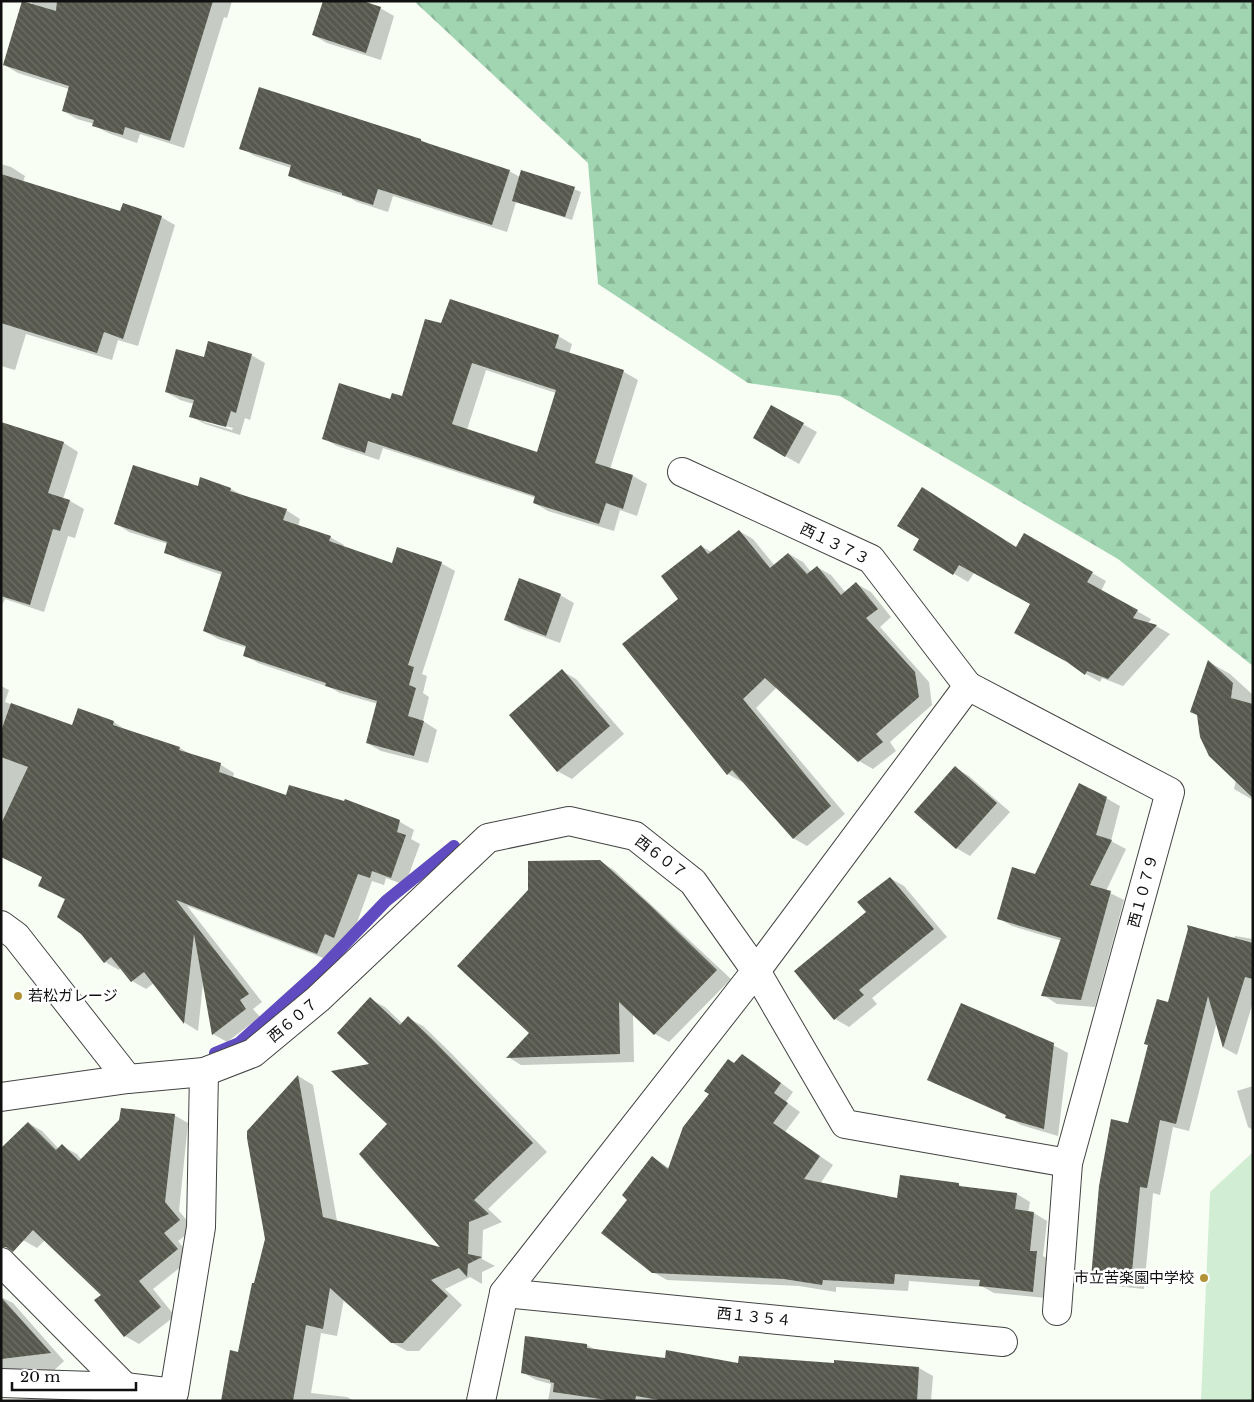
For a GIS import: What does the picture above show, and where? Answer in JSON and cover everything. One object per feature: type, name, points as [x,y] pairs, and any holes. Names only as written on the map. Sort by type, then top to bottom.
[{"type":"street","name":"西１３７３","points":[[682,472],[871,559],[968,686]]},
{"type":"street","points":[[481,1401],[504,1293],[756,971],[968,686]]},
{"type":"street","name":"西１０７９","points":[[968,686],[1170,792],[1068,1164]]},
{"type":"street","name":"西６０７","points":[[1,1097],[128,1079],[204,1072],[253,1054],[318,1000],[488,838],[569,821],[634,836],[693,882],[756,971]]},
{"type":"street","points":[[1,925],[16,936],[128,1079]]},
{"type":"street","points":[[756,971],[844,1124],[1068,1164],[1057,1311]]},
{"type":"street","points":[[1,1383],[125,1387],[174,1393],[201,1227],[204,1072]]},
{"type":"street","points":[[1,1262],[125,1387]]},
{"type":"street","name":"西１３５４","points":[[504,1293],[1003,1342]]},
{"type":"green space","points":[[414,1],[1253,1],[1253,666],[1118,559],[840,396],[748,383],[598,284],[588,163]]},
{"type":"green space","points":[[1253,1152],[1253,1401],[1201,1401],[1210,1192]]},
{"type":"building","points":[[22,1],[56,11],[57,1],[213,1],[170,141],[125,127],[123,135],[92,126],[94,120],[62,111],[69,86],[3,65]]},
{"type":"building","points":[[323,1],[363,1],[381,7],[366,53],[312,35]]},
{"type":"building","points":[[259,87],[510,170],[492,225],[378,189],[373,205],[288,176],[291,165],[239,149]]},
{"type":"building","points":[[521,170],[575,187],[565,217],[512,201]]},
{"type":"building","points":[[1,174],[120,211],[123,203],[162,216],[123,339],[104,332],[97,353],[1,323]]},
{"type":"building","points":[[450,299],[559,335],[555,348],[624,370],[595,463],[633,475],[623,509],[606,503],[599,524],[533,503],[535,496],[368,441],[365,453],[322,439],[339,383],[390,399],[392,393],[402,396],[425,319],[441,323]],"holes":[[[472,363],[556,390],[537,452],[452,424]]]},
{"type":"building","points":[[208,341],[252,354],[236,413],[231,411],[226,427],[189,417],[194,400],[165,392],[176,349],[204,357]]},
{"type":"building","points":[[771,405],[804,423],[785,457],[753,438]]},
{"type":"building","points":[[1,422],[64,442],[48,493],[70,500],[60,531],[53,529],[30,605],[1,596]]},
{"type":"building","points":[[133,465],[198,486],[200,477],[231,488],[230,491],[287,509],[283,520],[331,536],[329,541],[392,563],[397,547],[442,562],[408,665],[414,667],[409,685],[416,688],[408,716],[424,721],[414,756],[366,743],[377,701],[325,686],[326,683],[243,656],[246,646],[203,631],[222,572],[164,553],[167,542],[114,524]]},
{"type":"building","points":[[922,487],[1016,547],[1024,533],[1093,572],[1087,582],[1138,610],[1133,618],[1157,625],[1108,679],[1087,671],[1085,675],[1067,662],[1014,633],[1030,604],[959,565],[953,575],[913,550],[919,539],[897,526]]},
{"type":"building","points":[[739,530],[770,568],[788,553],[807,574],[817,566],[841,595],[856,582],[878,609],[866,618],[915,672],[919,697],[876,734],[883,742],[858,762],[765,678],[743,699],[831,806],[793,839],[732,770],[727,775],[622,644],[678,599],[661,576],[701,545],[708,554]]},
{"type":"building","points":[[519,578],[561,594],[546,636],[504,620]]},
{"type":"building","points":[[1208,660],[1233,683],[1231,698],[1253,704],[1253,798],[1209,756],[1200,737],[1197,715],[1190,712]]},
{"type":"building","points":[[562,669],[610,726],[557,772],[509,715]]},
{"type":"building","points":[[11,703],[72,725],[78,708],[114,721],[113,725],[180,747],[179,750],[221,763],[219,772],[286,795],[289,785],[344,801],[345,799],[400,820],[397,832],[406,835],[391,878],[372,871],[370,878],[358,874],[334,938],[325,934],[317,954],[176,900],[249,994],[240,1000],[246,1009],[212,1035],[194,934],[184,1024],[144,972],[131,982],[111,957],[104,963],[81,934],[57,917],[65,899],[38,886],[42,877],[1,857],[1,824],[28,767],[1,757],[1,731]]},
{"type":"building","points":[[955,766],[997,803],[956,849],[914,812]]},
{"type":"building","points":[[1079,783],[1107,797],[1096,835],[1112,840],[1090,885],[1111,891],[1081,1000],[1041,996],[1061,938],[997,919],[1012,867],[1035,874]]},
{"type":"building","points":[[600,860],[717,970],[654,1035],[619,1002],[620,1054],[506,1058],[529,1033],[457,966],[528,890],[528,861]]},
{"type":"building","points":[[890,877],[934,929],[859,990],[864,995],[834,1020],[794,971],[866,912],[857,902]]},
{"type":"building","points":[[1187,925],[1253,943],[1253,979],[1245,977],[1223,1048],[1208,996],[1176,1124],[1160,1120],[1147,1188],[1140,1187],[1131,1282],[1091,1278],[1099,1186],[1111,1119],[1128,1123],[1148,1045],[1144,1044],[1157,999],[1168,1002],[1188,929]]},
{"type":"building","points":[[370,997],[400,1025],[408,1016],[533,1143],[474,1200],[489,1214],[469,1222],[468,1254],[482,1257],[468,1264],[467,1277],[459,1268],[431,1280],[448,1296],[403,1343],[391,1343],[330,1288],[323,1329],[306,1325],[293,1401],[221,1401],[230,1350],[238,1352],[252,1283],[254,1283],[265,1239],[247,1131],[298,1075],[323,1217],[440,1247],[359,1154],[387,1124],[331,1071],[369,1064],[337,1033]]},
{"type":"building","points":[[961,1003],[1054,1043],[1044,1129],[1005,1118],[1006,1115],[927,1080]]},
{"type":"building","points":[[742,1054],[781,1083],[774,1093],[788,1103],[773,1123],[820,1156],[804,1179],[897,1198],[900,1175],[959,1183],[959,1186],[1017,1193],[1015,1209],[1034,1212],[1030,1251],[1037,1251],[1033,1292],[979,1286],[980,1280],[895,1274],[894,1284],[823,1280],[822,1285],[784,1279],[652,1273],[601,1233],[627,1200],[622,1195],[652,1156],[668,1169],[683,1127],[709,1094],[704,1091],[728,1059],[734,1063]]},
{"type":"building","points":[[121,1108],[175,1114],[165,1202],[180,1220],[164,1233],[178,1249],[139,1281],[161,1307],[124,1337],[94,1300],[101,1295],[33,1230],[13,1252],[6,1247],[1,1247],[1,1148],[28,1122],[56,1150],[62,1144],[79,1161],[119,1120]]},
{"type":"building","points":[[1,1297],[51,1353],[1,1359]]},
{"type":"building","points":[[525,1336],[587,1344],[587,1348],[665,1358],[666,1350],[738,1363],[739,1356],[834,1363],[834,1360],[919,1367],[917,1401],[665,1401],[636,1396],[635,1401],[614,1401],[553,1392],[554,1383],[550,1382],[550,1380],[521,1373]]},
{"type":"waterway","points":[[215,1053],[239,1043],[321,969],[386,901],[454,846]]},
{"type":"place","name":"若松ガレージ","points":[[18,996]]},
{"type":"place","name":"市立苦楽園中学校","points":[[1204,1278]]}]
